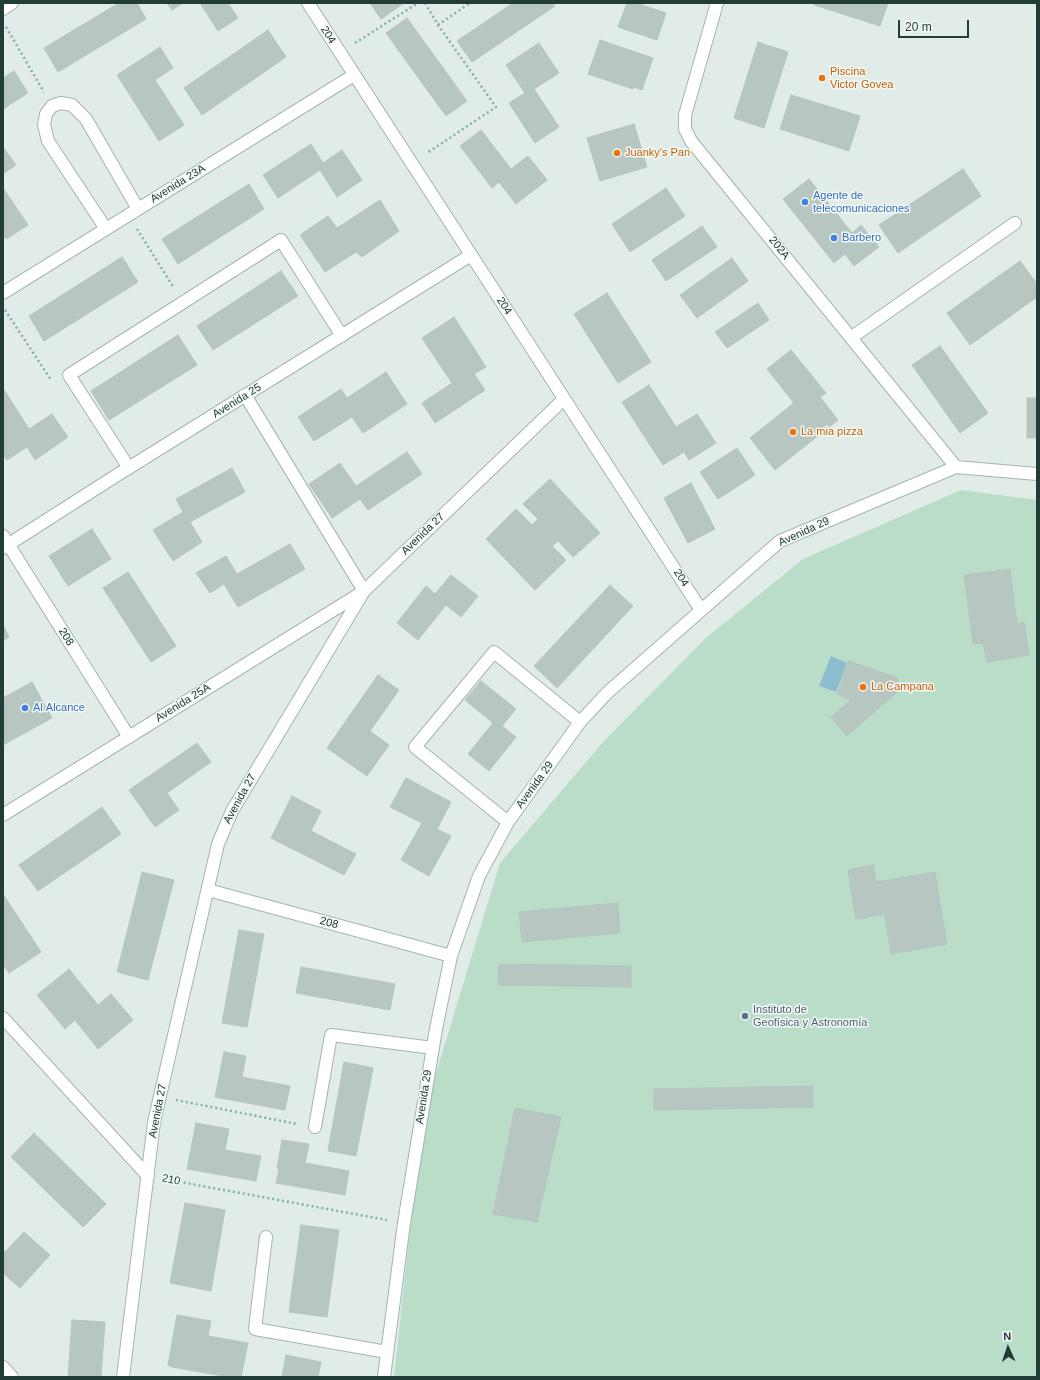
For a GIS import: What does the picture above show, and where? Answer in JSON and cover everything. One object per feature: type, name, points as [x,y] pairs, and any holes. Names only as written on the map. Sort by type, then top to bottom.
[{"type":"street","points":[[3,9],[12,3]]},
{"type":"street","name":"204","points":[[308,3],[701,610]]},
{"type":"street","name":"202A","points":[[717,3],[685,115],[685,129],[691,141],[852,337],[956,467]]},
{"type":"street","name":"Avenida 23A","points":[[3,293],[354,75]]},
{"type":"street","points":[[106,229],[48,140],[44,125],[46,114],[52,106],[61,103],[72,105],[86,119],[134,212]]},
{"type":"street","points":[[852,337],[1015,223]]},
{"type":"street","points":[[129,468],[69,375],[280,240],[342,336]]},
{"type":"street","name":"Avenida 25","points":[[5,543],[129,468],[471,255]]},
{"type":"street","points":[[245,395],[364,591]]},
{"type":"street","name":"Avenida 27","points":[[123,1377],[154,1122],[218,844],[232,811],[364,591],[564,399]]},
{"type":"street","name":"Avenida 29","points":[[384,1377],[404,1223],[432,1048],[450,956],[479,876],[508,822],[580,722],[607,693],[780,540],[956,467],[1037,474]]},
{"type":"street","name":"208","points":[[5,543],[128,737]]},
{"type":"street","name":"Avenida 25A","points":[[3,815],[364,591]]},
{"type":"street","points":[[508,822],[415,747],[494,652],[580,722]]},
{"type":"street","name":"208","points":[[208,890],[450,956]]},
{"type":"street","name":"210","points":[[3,1018],[148,1176]]},
{"type":"street","points":[[315,1127],[331,1035],[432,1048]]},
{"type":"street","points":[[266,1237],[255,1329],[387,1352]]},
{"type":"street","points":[[3,1367],[12,1377]]},
{"type":"path","points":[[340,53],[418,3]]},
{"type":"path","points":[[412,163],[496,107],[438,25],[425,3]]},
{"type":"path","points":[[438,25],[470,3]]},
{"type":"path","points":[[3,21],[52,106]]},
{"type":"path","points":[[134,212],[183,303]]},
{"type":"path","points":[[160,1097],[315,1127]]},
{"type":"path","name":"210","points":[[148,1176],[404,1223]]},
{"type":"green space","name":"Instituto de Geofísica y Astronomía","points":[[961,490],[1037,500],[1037,1377],[394,1377],[422,1119],[500,863],[604,741],[707,637],[803,559]]},
{"type":"water","points":[[831,656],[847,663],[836,692],[819,686]]},
{"type":"building","points":[[119,3],[137,3],[146,19],[58,72],[44,48]]},
{"type":"building","points":[[167,3],[183,3],[172,10]]},
{"type":"building","points":[[200,3],[228,3],[238,18],[218,31]]},
{"type":"building","points":[[370,3],[404,3],[381,19]]},
{"type":"building","points":[[513,3],[553,3],[555,6],[472,62],[457,41]]},
{"type":"building","points":[[627,3],[636,3],[666,13],[657,40],[618,27]]},
{"type":"building","points":[[815,3],[888,3],[880,26],[814,5]]},
{"type":"building","points":[[407,18],[467,101],[446,116],[386,33]]},
{"type":"building","points":[[268,30],[286,57],[202,115],[184,88]]},
{"type":"building","points":[[600,40],[653,58],[642,90],[634,87],[633,89],[588,74]]},
{"type":"building","points":[[758,42],[788,52],[764,128],[734,118]]},
{"type":"building","points":[[539,43],[559,73],[534,89],[559,127],[535,143],[509,103],[525,93],[506,65]]},
{"type":"building","points":[[160,47],[173,68],[155,80],[184,125],[159,141],[117,75]]},
{"type":"building","points":[[14,71],[28,93],[3,109],[3,78]]},
{"type":"building","points":[[791,95],[860,116],[849,151],[780,129]]},
{"type":"building","points":[[634,124],[647,167],[600,181],[587,138]]},
{"type":"building","points":[[481,130],[511,169],[528,156],[547,180],[516,204],[499,182],[492,188],[460,146]]},
{"type":"building","points":[[311,144],[323,163],[342,150],[362,180],[337,197],[320,170],[278,198],[263,175]]},
{"type":"building","points":[[3,147],[16,165],[3,174]]},
{"type":"building","points":[[963,169],[981,196],[898,253],[879,225]]},
{"type":"building","points":[[809,179],[852,233],[861,225],[879,247],[854,266],[845,254],[834,263],[783,199]]},
{"type":"building","points":[[249,184],[264,209],[178,264],[162,239]]},
{"type":"building","points":[[3,188],[28,225],[6,239],[3,234]]},
{"type":"building","points":[[666,188],[685,216],[630,252],[612,224]]},
{"type":"building","points":[[380,200],[399,231],[362,257],[356,252],[325,272],[300,235],[328,216],[337,228]]},
{"type":"building","points":[[702,226],[717,247],[666,281],[652,260]]},
{"type":"building","points":[[122,257],[138,282],[44,341],[29,316]]},
{"type":"building","points":[[732,258],[748,281],[697,318],[680,295]]},
{"type":"building","points":[[1020,261],[1037,284],[1037,297],[970,345],[947,313]]},
{"type":"building","points":[[281,271],[298,296],[213,350],[197,326]]},
{"type":"building","points":[[607,293],[651,362],[618,383],[574,314]]},
{"type":"building","points":[[758,303],[769,320],[727,348],[715,332]]},
{"type":"building","points":[[454,317],[486,367],[474,374],[485,390],[435,423],[422,403],[452,383],[422,338]]},
{"type":"building","points":[[178,335],[197,365],[109,420],[91,391]]},
{"type":"building","points":[[940,346],[988,413],[960,433],[912,365]]},
{"type":"building","points":[[791,350],[826,393],[820,397],[838,420],[775,470],[750,438],[794,403],[767,369]]},
{"type":"building","points":[[386,372],[407,404],[363,433],[352,417],[314,441],[298,417],[341,389],[347,398]]},
{"type":"building","points":[[649,385],[676,427],[697,414],[716,443],[689,460],[684,452],[663,465],[622,402]]},
{"type":"building","points":[[3,388],[29,429],[52,414],[68,437],[35,460],[27,447],[7,460],[3,455]]},
{"type":"building","points":[[1027,398],[1037,398],[1037,438],[1027,438]]},
{"type":"building","points":[[737,448],[755,475],[718,499],[700,472]]},
{"type":"building","points":[[407,452],[422,474],[368,510],[360,499],[332,518],[309,484],[340,463],[356,486]]},
{"type":"building","points":[[232,468],[245,492],[190,522],[202,542],[173,561],[153,530],[183,512],[176,499]]},
{"type":"building","points":[[550,479],[600,533],[573,557],[558,541],[552,546],[566,560],[535,590],[486,539],[516,509],[532,525],[538,519],[523,504]]},
{"type":"building","points":[[691,483],[715,529],[688,543],[664,498]]},
{"type":"building","points":[[92,529],[111,559],[68,586],[49,556]]},
{"type":"building","points":[[290,544],[305,569],[238,607],[224,584],[210,593],[196,573],[226,556],[237,574]]},
{"type":"building","points":[[1010,569],[1017,624],[1024,622],[1029,655],[987,662],[983,643],[973,644],[964,575]]},
{"type":"building","points":[[128,572],[176,646],[151,662],[103,588]]},
{"type":"building","points":[[451,575],[478,596],[461,617],[446,605],[418,640],[397,623],[426,586],[435,594]]},
{"type":"building","points":[[610,585],[633,606],[557,688],[534,666]]},
{"type":"building","points":[[3,625],[9,637],[3,641]]},
{"type":"building","points":[[849,661],[898,678],[895,694],[847,736],[831,717],[851,700],[837,694]]},
{"type":"building","points":[[378,675],[399,690],[370,731],[389,745],[367,776],[327,748]]},
{"type":"building","points":[[481,681],[516,709],[502,726],[516,737],[489,771],[468,754],[493,723],[465,700]]},
{"type":"building","name":"Al Alcance","points":[[32,682],[52,718],[3,745],[3,698]]},
{"type":"building","points":[[197,743],[211,762],[167,793],[179,810],[155,827],[129,790]]},
{"type":"building","points":[[406,778],[451,802],[437,829],[451,836],[429,876],[401,860],[422,823],[390,807]]},
{"type":"building","points":[[292,796],[321,811],[311,831],[356,854],[344,875],[271,838]]},
{"type":"building","points":[[102,807],[121,834],[38,891],[19,865]]},
{"type":"building","points":[[873,865],[876,882],[935,872],[947,944],[891,954],[885,914],[856,919],[848,870]]},
{"type":"building","points":[[142,872],[174,880],[148,980],[117,972]]},
{"type":"building","points":[[3,894],[41,952],[9,973],[3,964]]},
{"type":"building","points":[[618,903],[620,933],[522,942],[519,912]]},
{"type":"building","points":[[239,930],[264,934],[247,1027],[222,1023]]},
{"type":"building","points":[[499,964],[631,966],[631,987],[498,985]]},
{"type":"building","points":[[301,967],[395,984],[390,1010],[296,993]]},
{"type":"building","points":[[69,969],[98,1005],[111,994],[133,1020],[98,1049],[75,1020],[65,1029],[37,995]]},
{"type":"building","points":[[224,1052],[246,1056],[242,1077],[290,1086],[285,1110],[215,1097]]},
{"type":"building","points":[[344,1062],[373,1068],[356,1156],[328,1151]]},
{"type":"building","points":[[813,1086],[813,1107],[654,1110],[654,1089]]},
{"type":"building","points":[[515,1108],[561,1117],[537,1222],[493,1214]]},
{"type":"building","points":[[196,1123],[229,1129],[225,1150],[261,1156],[256,1181],[187,1169]]},
{"type":"building","points":[[34,1133],[106,1204],[83,1227],[11,1157]]},
{"type":"building","points":[[282,1140],[309,1144],[305,1163],[349,1171],[345,1195],[276,1183]]},
{"type":"building","points":[[185,1203],[225,1210],[211,1291],[170,1283]]},
{"type":"building","points":[[301,1225],[339,1230],[327,1317],[289,1312]]},
{"type":"building","points":[[24,1232],[50,1255],[20,1288],[3,1273],[3,1250],[5,1252]]},
{"type":"building","points":[[177,1315],[211,1321],[208,1336],[248,1343],[241,1377],[229,1377],[168,1365]]},
{"type":"building","points":[[72,1320],[105,1322],[101,1377],[68,1377]]},
{"type":"building","points":[[286,1355],[321,1362],[318,1377],[282,1377]]},
{"type":"place","name":"Piscina Victor Govea","points":[[822,78]]},
{"type":"place","name":"Juanky's Pan","points":[[617,153]]},
{"type":"place","name":"Agente de telecomunicaciones","points":[[805,202]]},
{"type":"place","name":"Barbero","points":[[834,238]]},
{"type":"place","name":"La mia pizza","points":[[793,432]]},
{"type":"place","name":"La Campana","points":[[863,687]]},
{"type":"place","name":"Al Alcance","points":[[25,708]]},
{"type":"place","name":"Instituto de Geofísica y Astronomía","points":[[745,1016]]}]
